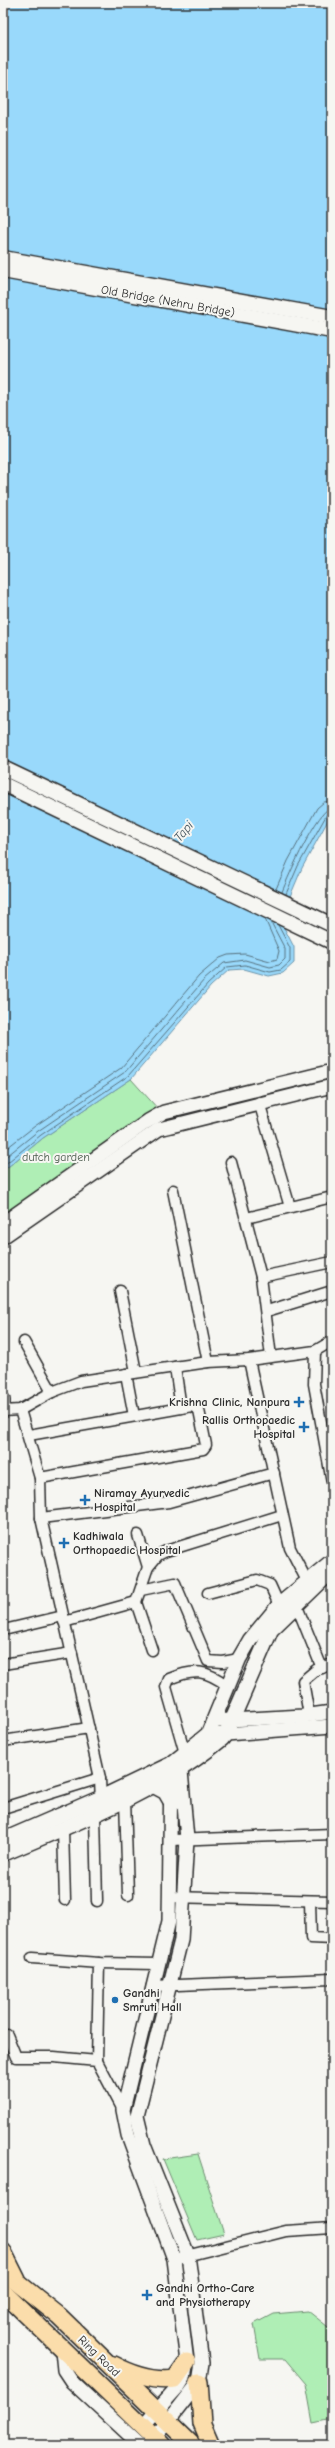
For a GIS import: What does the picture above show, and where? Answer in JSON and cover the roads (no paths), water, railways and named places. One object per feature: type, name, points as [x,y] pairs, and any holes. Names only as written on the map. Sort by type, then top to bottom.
[{"type":"highway","points":[[3,2252],[18,2282]]},
{"type":"highway","name":"Ring Road","points":[[3,2271],[59,2316],[162,2418],[192,2445]]},
{"type":"highway","name":"Ring Road","points":[[3,2292],[149,2439]]},
{"type":"highway","points":[[105,2361],[144,2377],[162,2381],[174,2379],[187,2362]]},
{"type":"highway","points":[[199,2382],[202,2424],[211,2445]]},
{"type":"main road","name":"Old Bridge (Nehru Bridge)","points":[[3,258],[332,317]]},
{"type":"main road","name":"Old Bridge (Nehru Bridge)","points":[[3,271],[332,331]]},
{"type":"main road","points":[[3,768],[332,925]]},
{"type":"main road","points":[[3,784],[332,942]]},
{"type":"main road","points":[[3,1840],[211,1748],[229,1728],[271,1630],[307,1581],[332,1561]]},
{"type":"main road","points":[[3,1854],[98,1814],[152,1785],[178,1763],[211,1728],[239,1659],[250,1640],[279,1605],[294,1600],[332,1571]]},
{"type":"main road","points":[[152,1785],[165,1792],[172,1804]]},
{"type":"street","points":[[3,1223],[148,1121],[164,1112],[332,1071]]},
{"type":"street","points":[[3,1237],[159,1129],[259,1102],[332,1086]]},
{"type":"street","points":[[259,1102],[290,1207]]},
{"type":"street","points":[[231,1162],[260,1276],[267,1311],[271,1357]]},
{"type":"street","points":[[173,1190],[208,1362]]},
{"type":"street","points":[[246,1218],[332,1197]]},
{"type":"street","points":[[260,1276],[332,1262]]},
{"type":"street","points":[[120,1291],[131,1373],[134,1416]]},
{"type":"street","points":[[267,1311],[332,1291]]},
{"type":"street","points":[[3,1400],[3,1411],[20,1410],[52,1392],[81,1381],[208,1362],[249,1360],[315,1351],[332,1341]]},
{"type":"street","points":[[24,1342],[52,1392]]},
{"type":"street","points":[[315,1351],[314,1384],[332,1482]]},
{"type":"street","points":[[249,1360],[290,1548],[307,1581]]},
{"type":"street","points":[[174,1367],[181,1408]]},
{"type":"street","points":[[29,1435],[192,1406],[199,1410],[206,1448],[40,1478]]},
{"type":"street","points":[[20,1410],[29,1435],[40,1478],[41,1518],[100,1778],[97,1901]]},
{"type":"street","points":[[41,1518],[174,1501],[274,1473]]},
{"type":"street","points":[[152,1650],[136,1602],[148,1567],[158,1555],[166,1551],[282,1515]]},
{"type":"street","points":[[138,1535],[148,1567]]},
{"type":"street","points":[[208,1593],[257,1580],[270,1585],[279,1605]]},
{"type":"street","points":[[141,1590],[174,1583],[204,1656],[212,1662],[239,1659]]},
{"type":"street","points":[[294,1600],[322,1668]]},
{"type":"street","points":[[3,1628],[8,1629],[63,1619],[136,1602]]},
{"type":"street","points":[[3,1664],[72,1653]]},
{"type":"street","points":[[207,1672],[212,1662]]},
{"type":"street","points":[[309,1715],[303,1681],[322,1668],[332,1664]]},
{"type":"street","points":[[162,2418],[199,2382],[202,2363],[188,2255],[144,2145],[137,2116],[168,1986],[181,1940],[185,1898],[187,1839],[178,1763],[166,1687],[169,1679],[179,1675],[207,1672],[228,1686]]},
{"type":"street","points":[[229,1728],[332,1712]]},
{"type":"street","points":[[211,1728],[332,1726]]},
{"type":"street","points":[[3,1741],[89,1728]]},
{"type":"street","points":[[123,2110],[169,1921],[172,1804],[178,1763]]},
{"type":"street","points":[[3,1808],[100,1778]]},
{"type":"street","points":[[125,1799],[128,1895]]},
{"type":"street","points":[[63,1829],[65,1900]]},
{"type":"street","points":[[172,1840],[332,1834]]},
{"type":"street","points":[[170,1897],[332,1901]]},
{"type":"street","points":[[310,1901],[311,1938],[332,1939]]},
{"type":"street","points":[[32,1958],[99,1963],[158,1964]]},
{"type":"street","points":[[99,1963],[97,2060],[123,2110],[128,2135],[174,2258],[187,2362],[184,2378],[149,2439]]},
{"type":"street","points":[[152,1986],[332,1979]]},
{"type":"street","points":[[3,2036],[7,2035],[16,2057],[97,2060]]},
{"type":"street","points":[[174,2258],[286,2231],[332,2228]]},
{"type":"water","name":"Tapi","points":[[3,3],[332,3],[332,813],[302,868],[280,920],[294,947],[294,963],[283,973],[269,976],[244,969],[229,970],[211,986],[131,1079],[43,1138],[3,1171]]},
{"type":"place","name":"Krishna Clinic, Nanpura","points":[[299,1402]]},
{"type":"place","name":"Rallis Orthopaedic Hospital","points":[[304,1427]]},
{"type":"place","name":"Niramay Ayurvedic Hospital","points":[[85,1500]]},
{"type":"place","name":"Kadhiwala Orthopaedic Hospital","points":[[64,1543]]},
{"type":"place","name":"Gandhi Smruti Hall","points":[[115,2000]]},
{"type":"place","name":"Gandhi Ortho-Care and Physiotherapy","points":[[147,2295]]},
{"type":"park label","name":"dutch garden","points":[[56,1157]]}]
